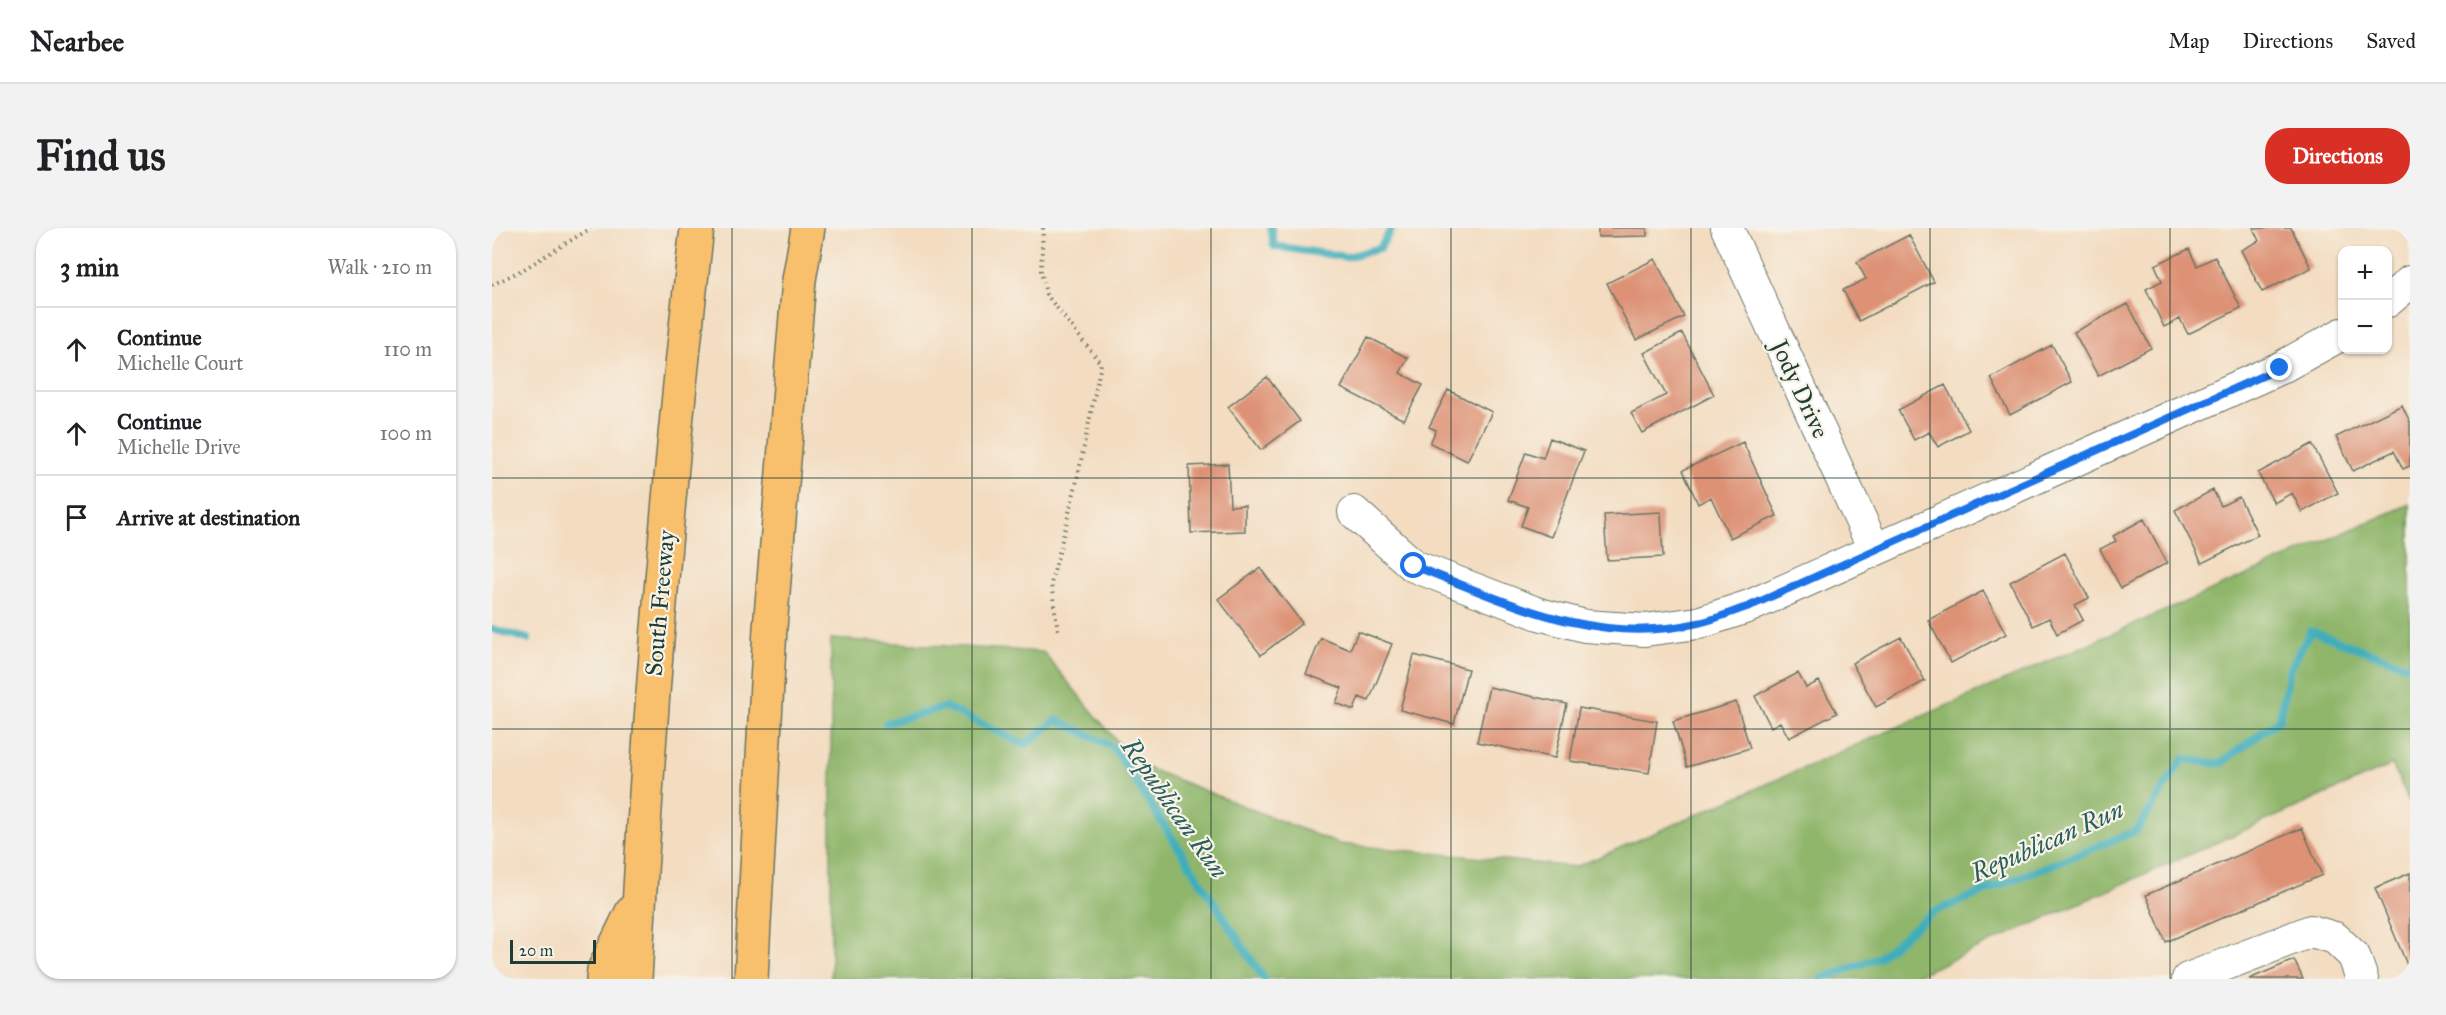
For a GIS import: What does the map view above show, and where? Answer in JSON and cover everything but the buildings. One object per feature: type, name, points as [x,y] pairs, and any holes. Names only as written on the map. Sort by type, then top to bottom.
[{"type":"highway","name":"South Freeway","points":[[635,979],[658,621],[697,228]]},
{"type":"highway","points":[[751,979],[770,628],[799,280],[807,228]]},
{"type":"highway","points":[[603,979],[604,970],[639,897]]},
{"type":"street","name":"Jody Drive","points":[[1727,228],[1874,549]]},
{"type":"street","points":[[2389,300],[2410,282]]},
{"type":"street","points":[[1354,512],[1414,566],[1539,614],[1585,626],[1645,630],[1698,623],[1750,606],[2280,368],[2338,337]]},
{"type":"street","points":[[2188,979],[2311,931],[2335,938],[2354,956],[2361,979]]},
{"type":"path","points":[[492,285],[524,269],[591,228]]},
{"type":"path","points":[[1043,228],[1041,271],[1046,294],[1101,364],[1076,485],[1051,584],[1058,631]]},
{"type":"green space","points":[[2410,504],[2410,803],[2392,765],[1908,979],[831,979],[831,639],[1043,652],[1135,763],[1339,844],[1576,867]]},
{"type":"waterway","points":[[1271,228],[1274,246],[1346,257],[1380,248],[1392,228]]},
{"type":"waterway","name":"Republican Run","points":[[492,629],[528,639]]},
{"type":"waterway","name":"Republican Run","points":[[1821,979],[1878,958],[1933,912],[2136,831],[2183,759],[2220,764],[2279,720],[2290,668],[2311,631],[2410,667]]},
{"type":"waterway","name":"Republican Run","points":[[886,723],[946,707],[1025,745],[1057,720],[1113,747],[1264,979]]},
{"type":"route","points":[[1414,566],[1539,614],[1585,626],[1645,630],[1698,623],[1750,606],[2280,368]]}]
